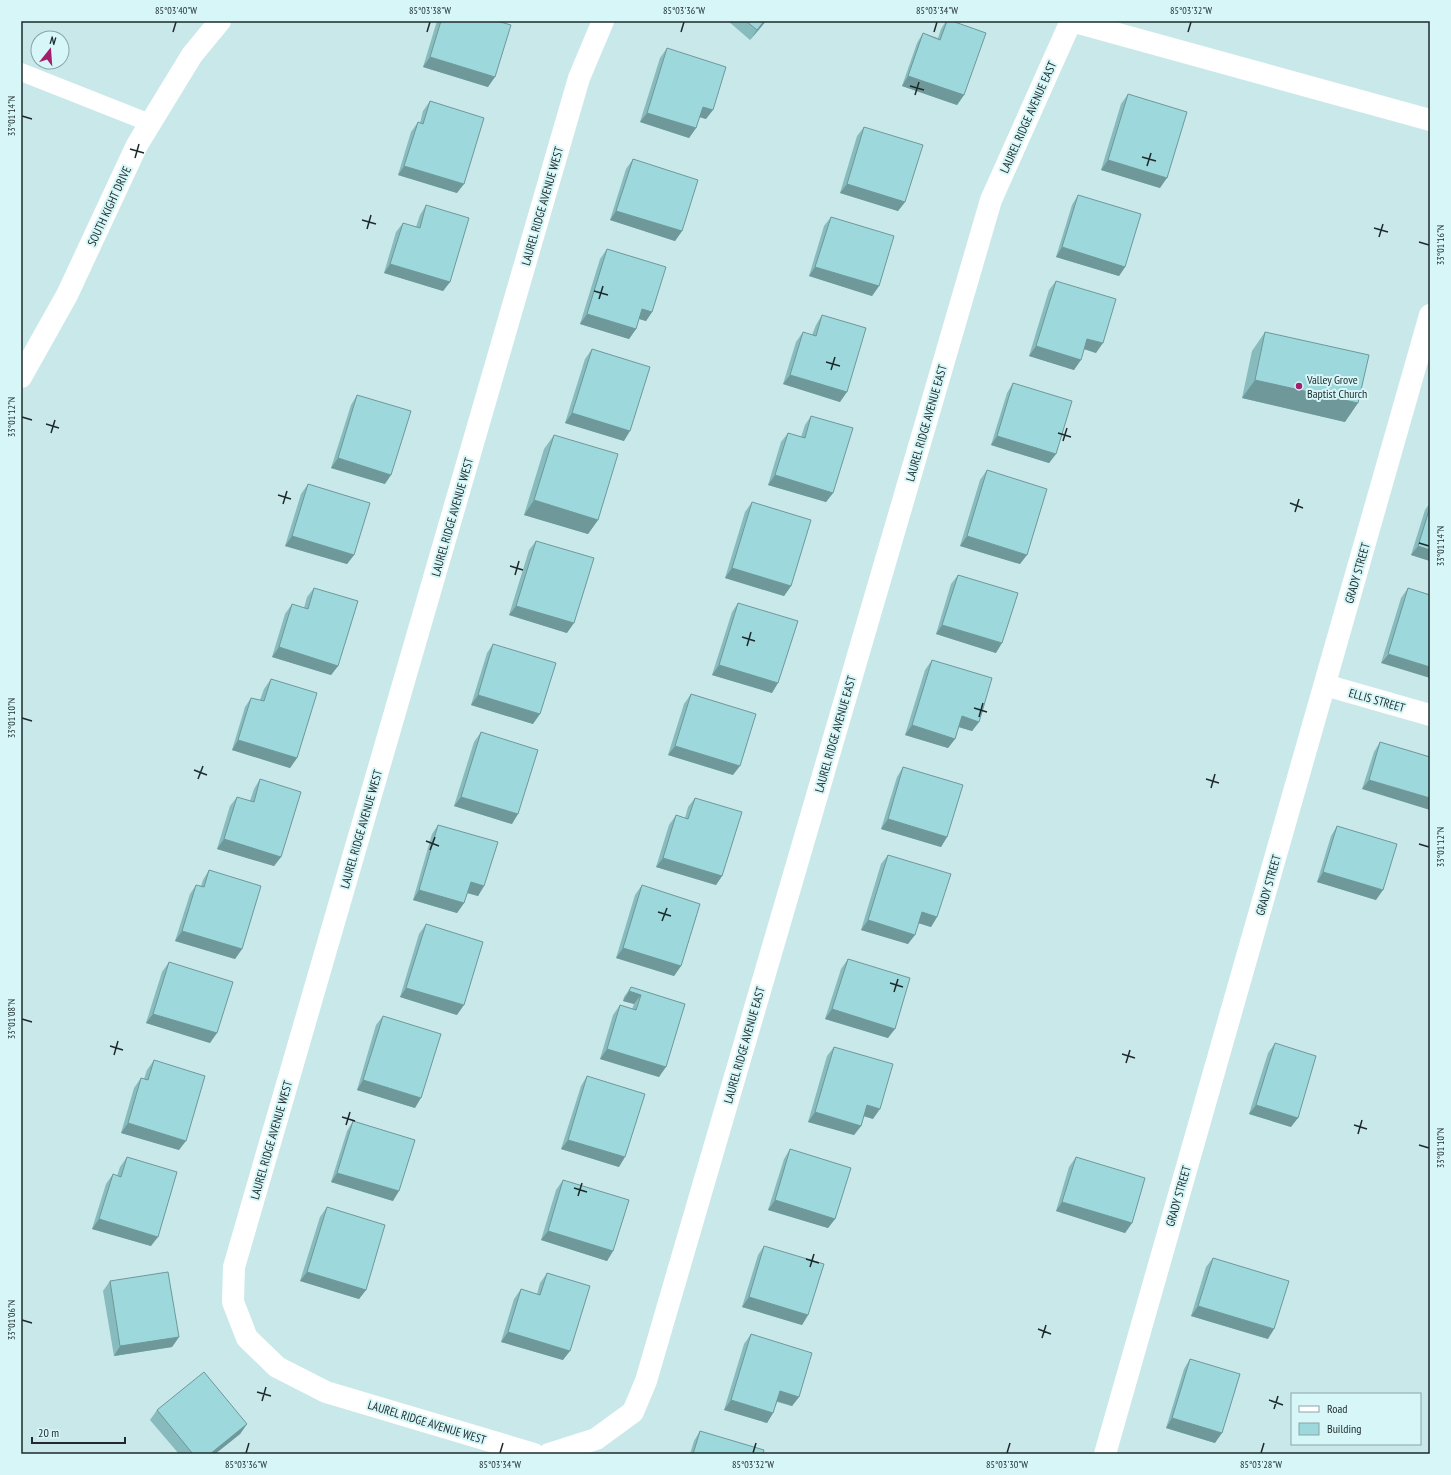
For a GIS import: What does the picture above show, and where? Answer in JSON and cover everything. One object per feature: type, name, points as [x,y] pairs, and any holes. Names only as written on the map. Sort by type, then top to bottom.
[{"type":"street","name":"SOUTH KIGHT DRIVE","points":[[21,377],[68,295],[137,145],[192,55],[220,21]]},
{"type":"street","name":"LAUREL RIDGE AVENUE WEST","points":[[534,1454],[326,1392],[277,1367],[247,1338],[233,1302],[234,1267],[579,78],[603,21]]},
{"type":"street","points":[[1071,21],[1430,120]]},
{"type":"street","name":"LAUREL RIDGE AVENUE EAST","points":[[549,1454],[596,1439],[633,1412],[646,1381],[991,200],[1071,21]]},
{"type":"street","name":"GRADY STREET","points":[[1105,1454],[1430,315]]},
{"type":"street","name":"ELLIS STREET","points":[[1325,685],[1430,715]]},
{"type":"lane","points":[[21,72],[150,123]]},
{"type":"building","points":[[441,21],[497,21],[511,25],[495,77],[430,57]]},
{"type":"building","points":[[746,21],[764,21],[757,30]]},
{"type":"building","points":[[947,21],[952,21],[986,33],[964,95],[908,76],[923,33],[940,40]]},
{"type":"building","points":[[667,48],[726,67],[713,110],[703,107],[696,128],[647,113]]},
{"type":"building","points":[[1128,94],[1187,112],[1167,178],[1108,160]]},
{"type":"building","points":[[430,101],[484,118],[464,184],[404,166],[418,122],[423,124]]},
{"type":"building","points":[[864,127],[923,145],[905,202],[847,184]]},
{"type":"building","points":[[633,159],[698,180],[682,231],[616,211]]},
{"type":"building","points":[[1078,195],[1141,214],[1125,267],[1062,247]]},
{"type":"building","points":[[426,205],[469,218],[450,282],[390,264],[403,223],[420,228]]},
{"type":"building","points":[[831,217],[894,236],[879,286],[815,267]]},
{"type":"building","points":[[607,249],[666,267],[652,312],[642,309],[636,329],[587,314]]},
{"type":"building","points":[[1056,281],[1116,299],[1103,343],[1087,339],[1081,360],[1036,346]]},
{"type":"building","points":[[822,315],[866,328],[847,392],[790,375],[803,332],[816,336]]},
{"type":"building","points":[[1265,332],[1369,355],[1358,403],[1255,380]]},
{"type":"building","points":[[592,349],[650,367],[630,431],[572,413]]},
{"type":"building","points":[[1013,383],[1072,401],[1056,454],[997,436]]},
{"type":"building","points":[[357,395],[411,411],[391,475],[338,458]]},
{"type":"building","points":[[811,416],[853,428],[833,493],[775,475],[788,433],[805,438]]},
{"type":"building","points":[[554,435],[618,454],[598,520],[534,500]]},
{"type":"building","points":[[987,470],[1047,489],[1027,555],[967,536]]},
{"type":"building","points":[[308,484],[370,503],[354,555],[292,536]]},
{"type":"building","points":[[752,502],[811,520],[791,586],[732,568]]},
{"type":"building","points":[[1430,507],[1430,550],[1418,546]]},
{"type":"building","points":[[536,541],[594,558],[574,623],[516,606]]},
{"type":"building","points":[[958,575],[1018,593],[1002,643],[942,625]]},
{"type":"building","points":[[314,588],[358,601],[338,666],[279,647],[292,604],[308,609]]},
{"type":"building","points":[[1408,588],[1430,595],[1430,667],[1388,654]]},
{"type":"building","points":[[738,603],[798,621],[778,683],[719,665]]},
{"type":"building","points":[[493,644],[556,663],[540,714],[478,695]]},
{"type":"building","points":[[932,660],[992,678],[979,722],[962,716],[955,739],[912,725]]},
{"type":"building","points":[[271,679],[317,693],[297,758],[238,740],[251,698],[264,701]]},
{"type":"building","points":[[691,694],[756,714],[740,766],[675,746]]},
{"type":"building","points":[[481,732],[538,750],[518,814],[461,797]]},
{"type":"building","points":[[1380,742],[1430,757],[1430,798],[1369,780]]},
{"type":"building","points":[[903,767],[963,785],[947,837],[888,819]]},
{"type":"building","points":[[260,779],[301,792],[281,857],[224,839],[237,797],[254,802]]},
{"type":"building","points":[[695,798],[742,812],[722,876],[663,858],[676,815],[688,819]]},
{"type":"building","points":[[438,825],[498,842],[484,886],[471,882],[464,903],[419,890]]},
{"type":"building","points":[[1337,826],[1397,844],[1383,890],[1323,872]]},
{"type":"building","points":[[888,855],[951,874],[937,917],[922,912],[915,935],[868,920]]},
{"type":"building","points":[[209,870],[261,886],[242,949],[182,931],[196,885],[204,887]]},
{"type":"building","points":[[642,885],[700,904],[681,966],[623,948]]},
{"type":"building","points":[[426,924],[483,942],[464,1005],[406,988]]},
{"type":"building","points":[[848,959],[910,978],[895,1029],[832,1009]]},
{"type":"building","points":[[169,962],[233,982],[217,1033],[153,1014]]},
{"type":"building","points":[[631,987],[685,1004],[666,1067],[607,1049],[620,1005],[636,1010],[641,995],[629,991]]},
{"type":"building","points":[[383,1016],[441,1034],[421,1098],[363,1080]]},
{"type":"building","points":[[1275,1043],[1316,1056],[1298,1118],[1256,1105]]},
{"type":"building","points":[[834,1047],[893,1064],[880,1109],[867,1105],[861,1126],[815,1112]]},
{"type":"building","points":[[154,1060],[205,1076],[186,1141],[128,1123],[141,1078],[148,1080]]},
{"type":"building","points":[[587,1076],[645,1094],[625,1157],[568,1140]]},
{"type":"building","points":[[353,1121],[415,1140],[399,1191],[337,1173]]},
{"type":"building","points":[[790,1149],[851,1168],[835,1219],[775,1200]]},
{"type":"building","points":[[127,1157],[177,1172],[158,1237],[99,1219],[113,1174],[121,1177]]},
{"type":"building","points":[[1076,1157],[1145,1178],[1132,1223],[1062,1202]]},
{"type":"building","points":[[563,1180],[629,1200],[613,1251],[548,1231]]},
{"type":"building","points":[[327,1207],[385,1225],[366,1290],[307,1272]]},
{"type":"building","points":[[764,1246],[824,1264],[808,1315],[749,1297]]},
{"type":"building","points":[[1213,1258],[1289,1281],[1274,1329],[1198,1306]]},
{"type":"building","points":[[168,1272],[179,1337],[120,1346],[110,1281]]},
{"type":"building","points":[[547,1273],[590,1286],[570,1351],[508,1332],[521,1289],[540,1295]]},
{"type":"building","points":[[751,1334],[812,1353],[799,1397],[780,1391],[773,1413],[731,1400]]},
{"type":"building","points":[[1190,1359],[1240,1374],[1222,1433],[1172,1418]]},
{"type":"building","points":[[204,1372],[247,1424],[210,1454],[193,1454],[157,1410]]},
{"type":"building","points":[[700,1431],[764,1450],[763,1454],[693,1454]]},
{"type":"place","name":"Valley Grove Baptist Church","points":[[1299,386]]}]
